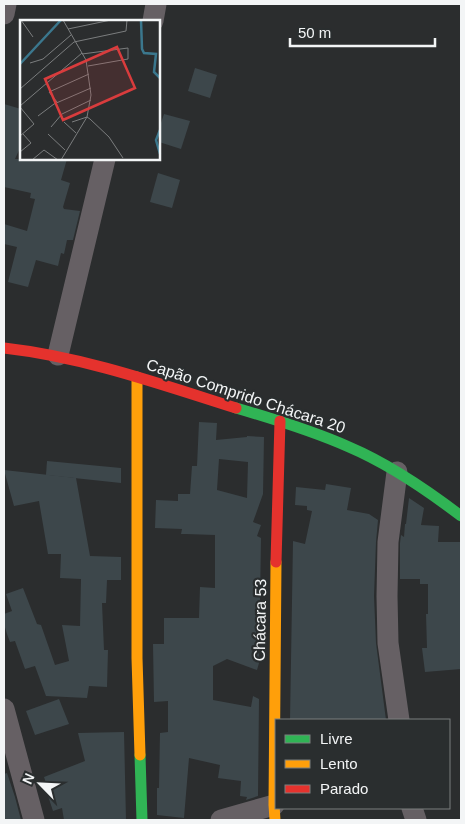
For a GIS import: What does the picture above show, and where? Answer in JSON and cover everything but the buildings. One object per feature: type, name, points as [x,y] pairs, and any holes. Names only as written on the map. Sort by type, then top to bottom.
[{"type":"street","points":[[4,14],[6,4]]},
{"type":"street","points":[[154,20],[156,4]]},
{"type":"street","points":[[58,355],[105,160]]},
{"type":"street","name":"Capão Comprido Chácara 20","points":[[4,348],[58,355],[280,421],[350,448],[397,472],[438,498],[461,516]]},
{"type":"street","points":[[137,377],[137,658],[142,820]]},
{"type":"street","name":"Chácara 53","points":[[275,813],[275,622],[280,421]]},
{"type":"street","points":[[397,472],[388,542],[387,596],[388,643],[399,719]]},
{"type":"street","points":[[4,709],[34,820]]},
{"type":"street","points":[[221,820],[275,813]]},
{"type":"traffic: fast","points":[[236,408],[335,441],[379,461],[461,516]]},
{"type":"traffic: fast","points":[[140,755],[142,820]]},
{"type":"traffic: slow","points":[[137,377],[137,658],[140,755]]},
{"type":"traffic: slow","points":[[275,820],[276,562]]},
{"type":"traffic: jam","points":[[4,348],[34,352],[93,365],[236,408]]},
{"type":"traffic: jam","points":[[276,562],[280,421]]}]
